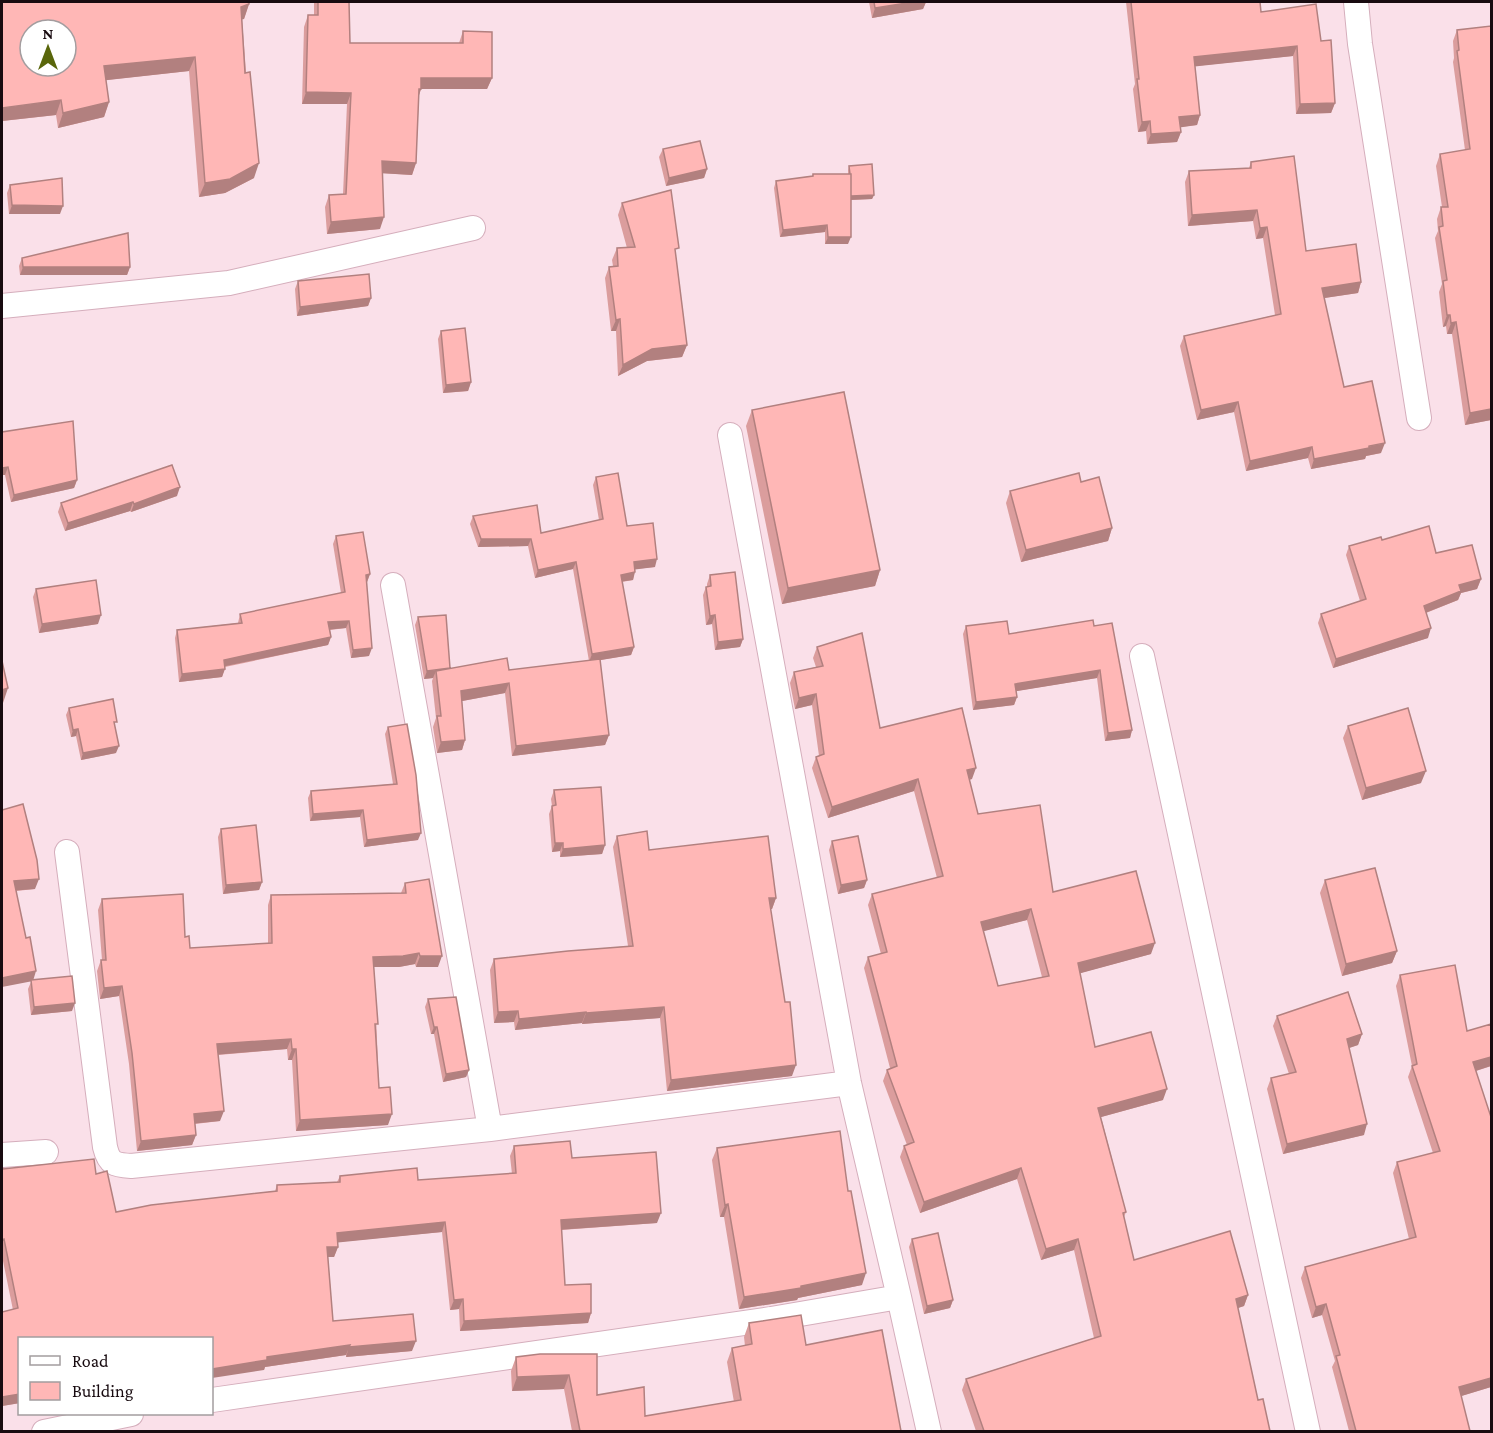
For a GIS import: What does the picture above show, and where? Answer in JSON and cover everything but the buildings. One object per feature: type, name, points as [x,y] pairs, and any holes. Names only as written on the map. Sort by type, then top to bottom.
[{"type":"street","points":[[1356,2],[1360,44],[1419,418]]},
{"type":"street","points":[[2,306],[229,283],[473,228]]},
{"type":"street","points":[[730,435],[849,1083],[929,1431]]},
{"type":"street","points":[[393,585],[490,1129]]},
{"type":"street","points":[[1142,656],[1308,1431]]},
{"type":"street","points":[[67,852],[105,1148],[107,1157],[117,1165],[131,1166],[490,1129],[849,1083]]},
{"type":"street","points":[[2,1155],[45,1152]]},
{"type":"street","points":[[213,1400],[759,1320],[899,1297]]},
{"type":"street","points":[[44,1431],[121,1415]]}]
